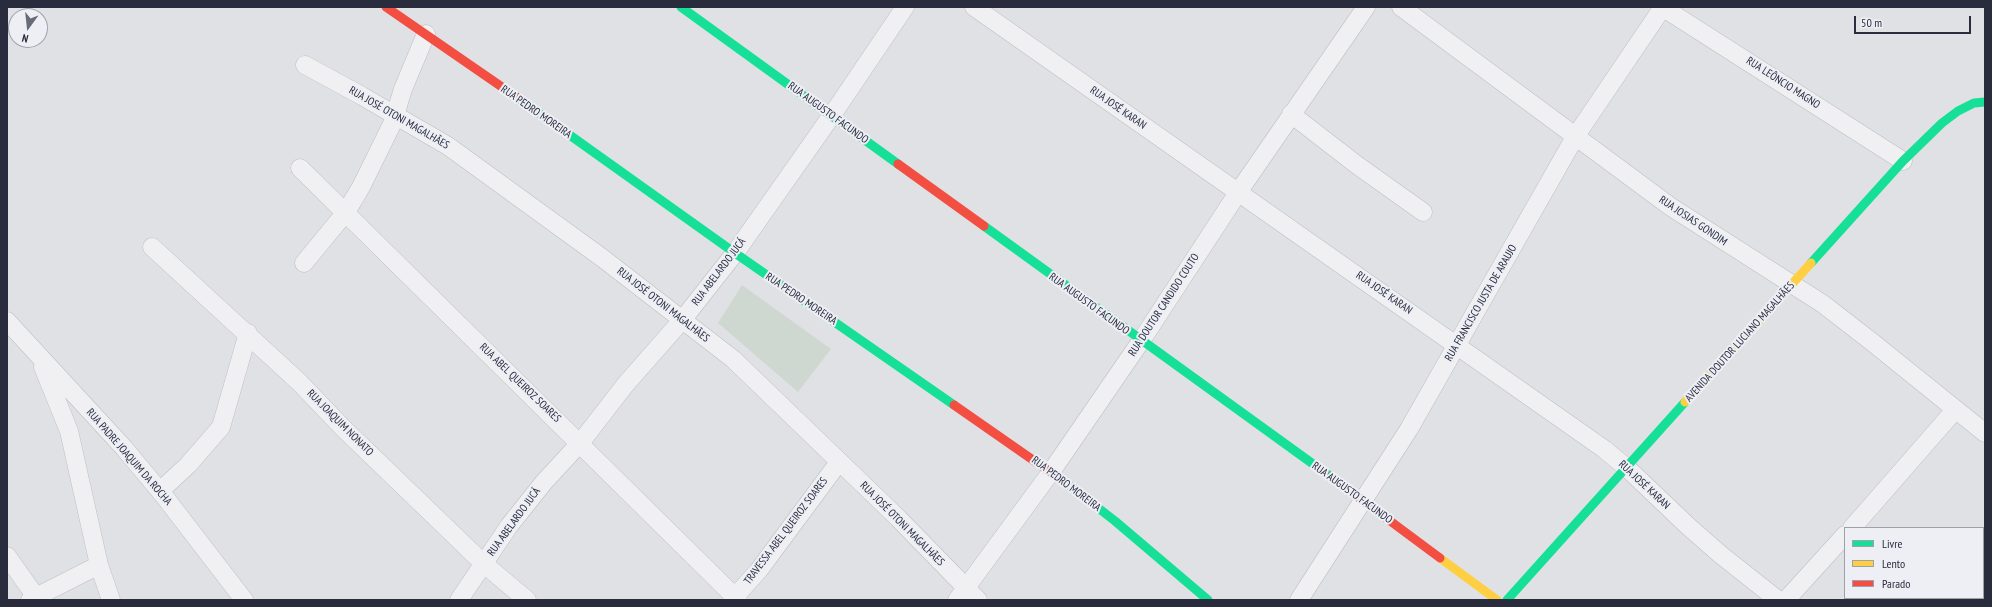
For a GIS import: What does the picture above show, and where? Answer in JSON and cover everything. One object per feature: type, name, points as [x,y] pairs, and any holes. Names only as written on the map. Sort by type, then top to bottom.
[{"type":"street","name":"RUA PEDRO MOREIRA","points":[[386,7],[735,253],[1051,472],[1116,521],[1208,600]]},
{"type":"street","name":"RUA AUGUSTO FACUNDO","points":[[681,7],[1364,501],[1497,600]]},
{"type":"street","name":"RUA ABELARDO JUCÁ","points":[[459,600],[509,526],[544,482],[580,442],[625,385],[683,319],[735,253],[832,116],[905,7]]},
{"type":"street","name":"RUA JOSÉ KARAN","points":[[974,7],[1239,191],[1604,449],[1627,468],[1689,527],[1778,600]]},
{"type":"street","name":"RUA DOUTOR CANDIDO COUTO","points":[[967,596],[1141,341],[1291,114],[1366,7]]},
{"type":"street","name":"RUA JOSIAS GONDIM","points":[[1401,7],[1671,208],[1792,284],[1872,342],[1985,434]]},
{"type":"street","name":"RUA FRANCISCO JUSTA DE ARAUJO","points":[[1299,600],[1409,429],[1575,137],[1663,7]]},
{"type":"street","name":"RUA LEÔNCIO MAGNO","points":[[1663,7],[1903,160]]},
{"type":"street","points":[[304,263],[346,212],[361,187],[395,116],[405,83],[426,34]]},
{"type":"street","name":"RUA JOSÉ OTONI MAGALHÃES","points":[[305,65],[448,146],[496,179],[683,319],[733,359],[898,518],[967,596]]},
{"type":"street","name":"AVENIDA DOUTOR LUCIANO MAGALHÃES","points":[[1507,600],[1903,160],[1937,127],[1958,111],[1974,103],[1985,102]]},
{"type":"street","points":[[1291,114],[1357,165],[1423,212]]},
{"type":"street","name":"RUA ABEL QUEIROZ SOARES","points":[[300,168],[346,212],[391,259],[580,442],[735,599]]},
{"type":"street","name":"RUA JOAQUIM NONATO","points":[[152,247],[248,333],[299,382],[343,428],[484,564],[527,600]]},
{"type":"street","name":"RUA PADRE JOAQUIM DA ROCHA","points":[[7,321],[124,448],[160,491],[244,600]]},
{"type":"street","points":[[160,491],[188,465],[221,427],[248,333]]},
{"type":"street","points":[[38,356],[69,431],[98,565],[111,600]]},
{"type":"street","points":[[1853,527],[1955,410]]},
{"type":"street","name":"TRAVESSA ABEL QUEIROZ SOARES","points":[[735,599],[839,462]]},
{"type":"street","points":[[1786,600],[1844,536]]},
{"type":"street","points":[[7,556],[33,599],[98,565]]},
{"type":"shaded area","points":[[742,285],[831,349],[798,392],[718,323]]},
{"type":"traffic: fast","points":[[681,7],[898,164]]},
{"type":"traffic: fast","points":[[515,96],[735,253],[954,405]]},
{"type":"traffic: fast","points":[[1811,263],[1903,161],[1942,123],[1958,111],[1974,103],[1985,102]]},
{"type":"traffic: fast","points":[[984,226],[1331,477]]},
{"type":"traffic: fast","points":[[1507,600],[1685,402]]},
{"type":"traffic: fast","points":[[1066,483],[1115,521],[1208,600]]},
{"type":"traffic: slow","points":[[1685,402],[1811,263]]},
{"type":"traffic: slow","points":[[1440,558],[1497,600]]},
{"type":"traffic: jam","points":[[386,7],[515,96]]},
{"type":"traffic: jam","points":[[898,164],[984,226]]},
{"type":"traffic: jam","points":[[954,405],[1066,483]]},
{"type":"traffic: jam","points":[[1331,477],[1440,558]]}]
